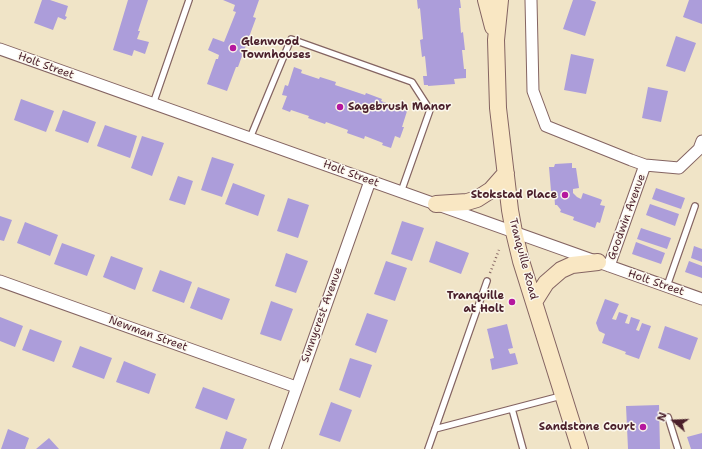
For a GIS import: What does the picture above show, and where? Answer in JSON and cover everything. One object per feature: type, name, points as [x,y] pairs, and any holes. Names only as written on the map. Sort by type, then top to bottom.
[{"type":"main road","name":"Tranquille Road","points":[[486,0],[496,40]]},
{"type":"main road","name":"Tranquille Road","points":[[500,0],[496,40],[498,108],[514,232],[534,302],[580,449]]},
{"type":"main road","points":[[436,204],[467,202],[477,199],[491,190],[506,173]]},
{"type":"main road","points":[[534,302],[546,284],[561,270],[572,265],[604,264]]},
{"type":"street","points":[[531,0],[533,91],[546,126],[645,165]]},
{"type":"street","name":"Holt Street","points":[[0,49],[702,299]]},
{"type":"street","name":"Goodwin Avenue","points":[[604,264],[645,165],[679,168],[699,149],[702,142]]},
{"type":"street","name":"Sunnycrest Avenue","points":[[275,449],[370,181]]},
{"type":"street","name":"Newman Street","points":[[0,281],[296,387]]},
{"type":"lane","points":[[153,104],[189,0]]},
{"type":"lane","points":[[250,138],[291,39],[412,82],[430,110],[401,192]]},
{"type":"lane","points":[[666,286],[695,206]]},
{"type":"lane","points":[[428,449],[488,281]]},
{"type":"lane","points":[[435,429],[564,395]]},
{"type":"lane","points":[[512,409],[523,449]]},
{"type":"lane","points":[[668,417],[678,449]]},
{"type":"path","points":[[488,281],[499,250]]},
{"type":"building","points":[[42,0],[50,0],[68,6],[65,16],[67,17],[65,20],[58,17],[53,30],[34,23]]},
{"type":"building","points":[[128,0],[148,0],[138,31],[140,31],[137,39],[149,42],[145,54],[134,50],[132,56],[113,50]]},
{"type":"building","name":"Glenwood Townhouses","points":[[223,0],[259,0],[253,17],[256,18],[238,67],[236,67],[227,91],[207,84],[216,59],[218,59],[219,55],[208,50],[213,38],[224,42],[236,12],[233,11],[235,5]]},
{"type":"building","name":"Sagebrush Manor","points":[[417,0],[460,0],[461,8],[459,8],[461,33],[463,32],[465,50],[462,50],[464,69],[466,69],[466,78],[454,79],[455,84],[424,85],[423,76],[427,76],[425,56],[422,57],[420,40],[423,39],[420,8],[418,9]]},
{"type":"building","points":[[573,0],[590,0],[596,2],[585,36],[563,29]]},
{"type":"building","points":[[689,0],[702,0],[702,24],[683,17]]},
{"type":"building","points":[[676,36],[696,43],[685,72],[666,66]]},
{"type":"building","points":[[571,54],[594,59],[586,94],[564,90]]},
{"type":"building","name":"Sagebrush Manor","points":[[294,67],[302,70],[301,73],[319,79],[320,77],[336,82],[335,85],[365,95],[366,93],[382,99],[381,101],[400,108],[401,106],[408,108],[400,138],[395,136],[391,148],[365,136],[364,139],[347,133],[348,130],[326,122],[325,124],[308,118],[309,116],[291,110],[290,112],[282,109],[287,96],[282,95],[285,85],[288,86]]},
{"type":"building","points":[[648,87],[668,91],[661,122],[642,118]]},
{"type":"building","points":[[21,99],[54,111],[46,132],[14,120]]},
{"type":"building","points":[[63,110],[96,122],[88,143],[55,131]]},
{"type":"building","points":[[105,125],[137,136],[130,158],[97,146]]},
{"type":"building","points":[[142,136],[164,143],[152,176],[131,168]]},
{"type":"building","points":[[212,157],[234,164],[222,197],[201,190]]},
{"type":"building","name":"Stokstad Place","points":[[572,163],[572,168],[576,168],[579,188],[573,189],[573,193],[581,199],[583,193],[600,199],[602,200],[600,205],[605,206],[600,223],[597,222],[595,228],[573,220],[574,217],[560,212],[561,210],[557,205],[555,205],[554,191],[551,191],[549,167],[554,167],[555,164]]},
{"type":"building","points":[[178,176],[193,181],[185,205],[169,200]]},
{"type":"building","points":[[233,183],[265,195],[258,216],[225,204]]},
{"type":"building","points":[[656,188],[685,198],[681,209],[652,199]]},
{"type":"building","points":[[288,198],[309,205],[298,238],[277,231]]},
{"type":"building","points":[[650,204],[679,214],[675,226],[646,215]]},
{"type":"building","points":[[0,216],[12,220],[4,241],[0,240]]},
{"type":"building","points":[[402,221],[424,228],[412,261],[391,254]]},
{"type":"building","points":[[25,222],[58,235],[50,256],[17,243]]},
{"type":"building","points":[[641,228],[671,238],[667,249],[637,239]]},
{"type":"building","points":[[436,241],[469,253],[461,274],[429,262]]},
{"type":"building","points":[[636,242],[665,253],[661,264],[632,254]]},
{"type":"building","points":[[62,243],[95,255],[87,276],[54,264]]},
{"type":"building","points":[[694,246],[702,249],[702,262],[691,258]]},
{"type":"building","points":[[286,253],[308,261],[296,293],[275,286]]},
{"type":"building","points":[[111,256],[143,268],[135,290],[103,277]]},
{"type":"building","points":[[386,261],[407,268],[395,301],[374,294]]},
{"type":"building","points":[[689,261],[702,266],[702,278],[685,272]]},
{"type":"building","points":[[160,270],[192,282],[184,303],[152,291]]},
{"type":"building","points":[[198,287],[230,299],[222,320],[190,308]]},
{"type":"building","points":[[605,299],[619,304],[612,319],[616,320],[619,312],[628,315],[625,323],[629,324],[631,317],[640,320],[636,330],[639,331],[642,323],[651,326],[639,359],[625,354],[626,352],[602,343],[605,334],[599,331],[596,323]]},
{"type":"building","points":[[271,301],[293,309],[281,341],[260,334]]},
{"type":"building","points":[[367,313],[388,320],[376,353],[355,345]]},
{"type":"building","points":[[0,317],[23,326],[15,347],[0,341]]},
{"type":"building","points":[[507,324],[513,348],[508,349],[510,354],[515,353],[518,364],[492,370],[490,359],[494,358],[487,329]]},
{"type":"building","points":[[665,326],[698,338],[690,360],[658,348]]},
{"type":"building","points":[[30,329],[62,341],[54,362],[22,350]]},
{"type":"building","points":[[80,346],[112,358],[104,379],[72,367]]},
{"type":"building","points":[[350,358],[372,365],[360,398],[339,390]]},
{"type":"building","points":[[124,361],[156,374],[149,394],[116,382]]},
{"type":"building","points":[[203,387],[235,399],[227,420],[195,408]]},
{"type":"building","points":[[331,402],[352,410],[340,442],[319,435]]},
{"type":"building","name":"Sandstone Court","points":[[659,405],[660,449],[628,449],[626,406]]},
{"type":"building","points":[[8,429],[29,438],[25,449],[1,449]]},
{"type":"building","points":[[226,431],[247,439],[243,449],[220,449]]},
{"type":"building","points":[[702,433],[702,449],[691,449],[687,437]]},
{"type":"building","points":[[49,438],[59,449],[36,449]]},
{"type":"place","name":"Glenwood Townhouses","points":[[233,48]]},
{"type":"place","name":"Sagebrush Manor","points":[[340,107]]},
{"type":"place","name":"Stokstad Place","points":[[565,195]]},
{"type":"place","name":"Tranquille at Holt","points":[[512,302]]},
{"type":"place","name":"Sandstone Court","points":[[643,427]]}]
